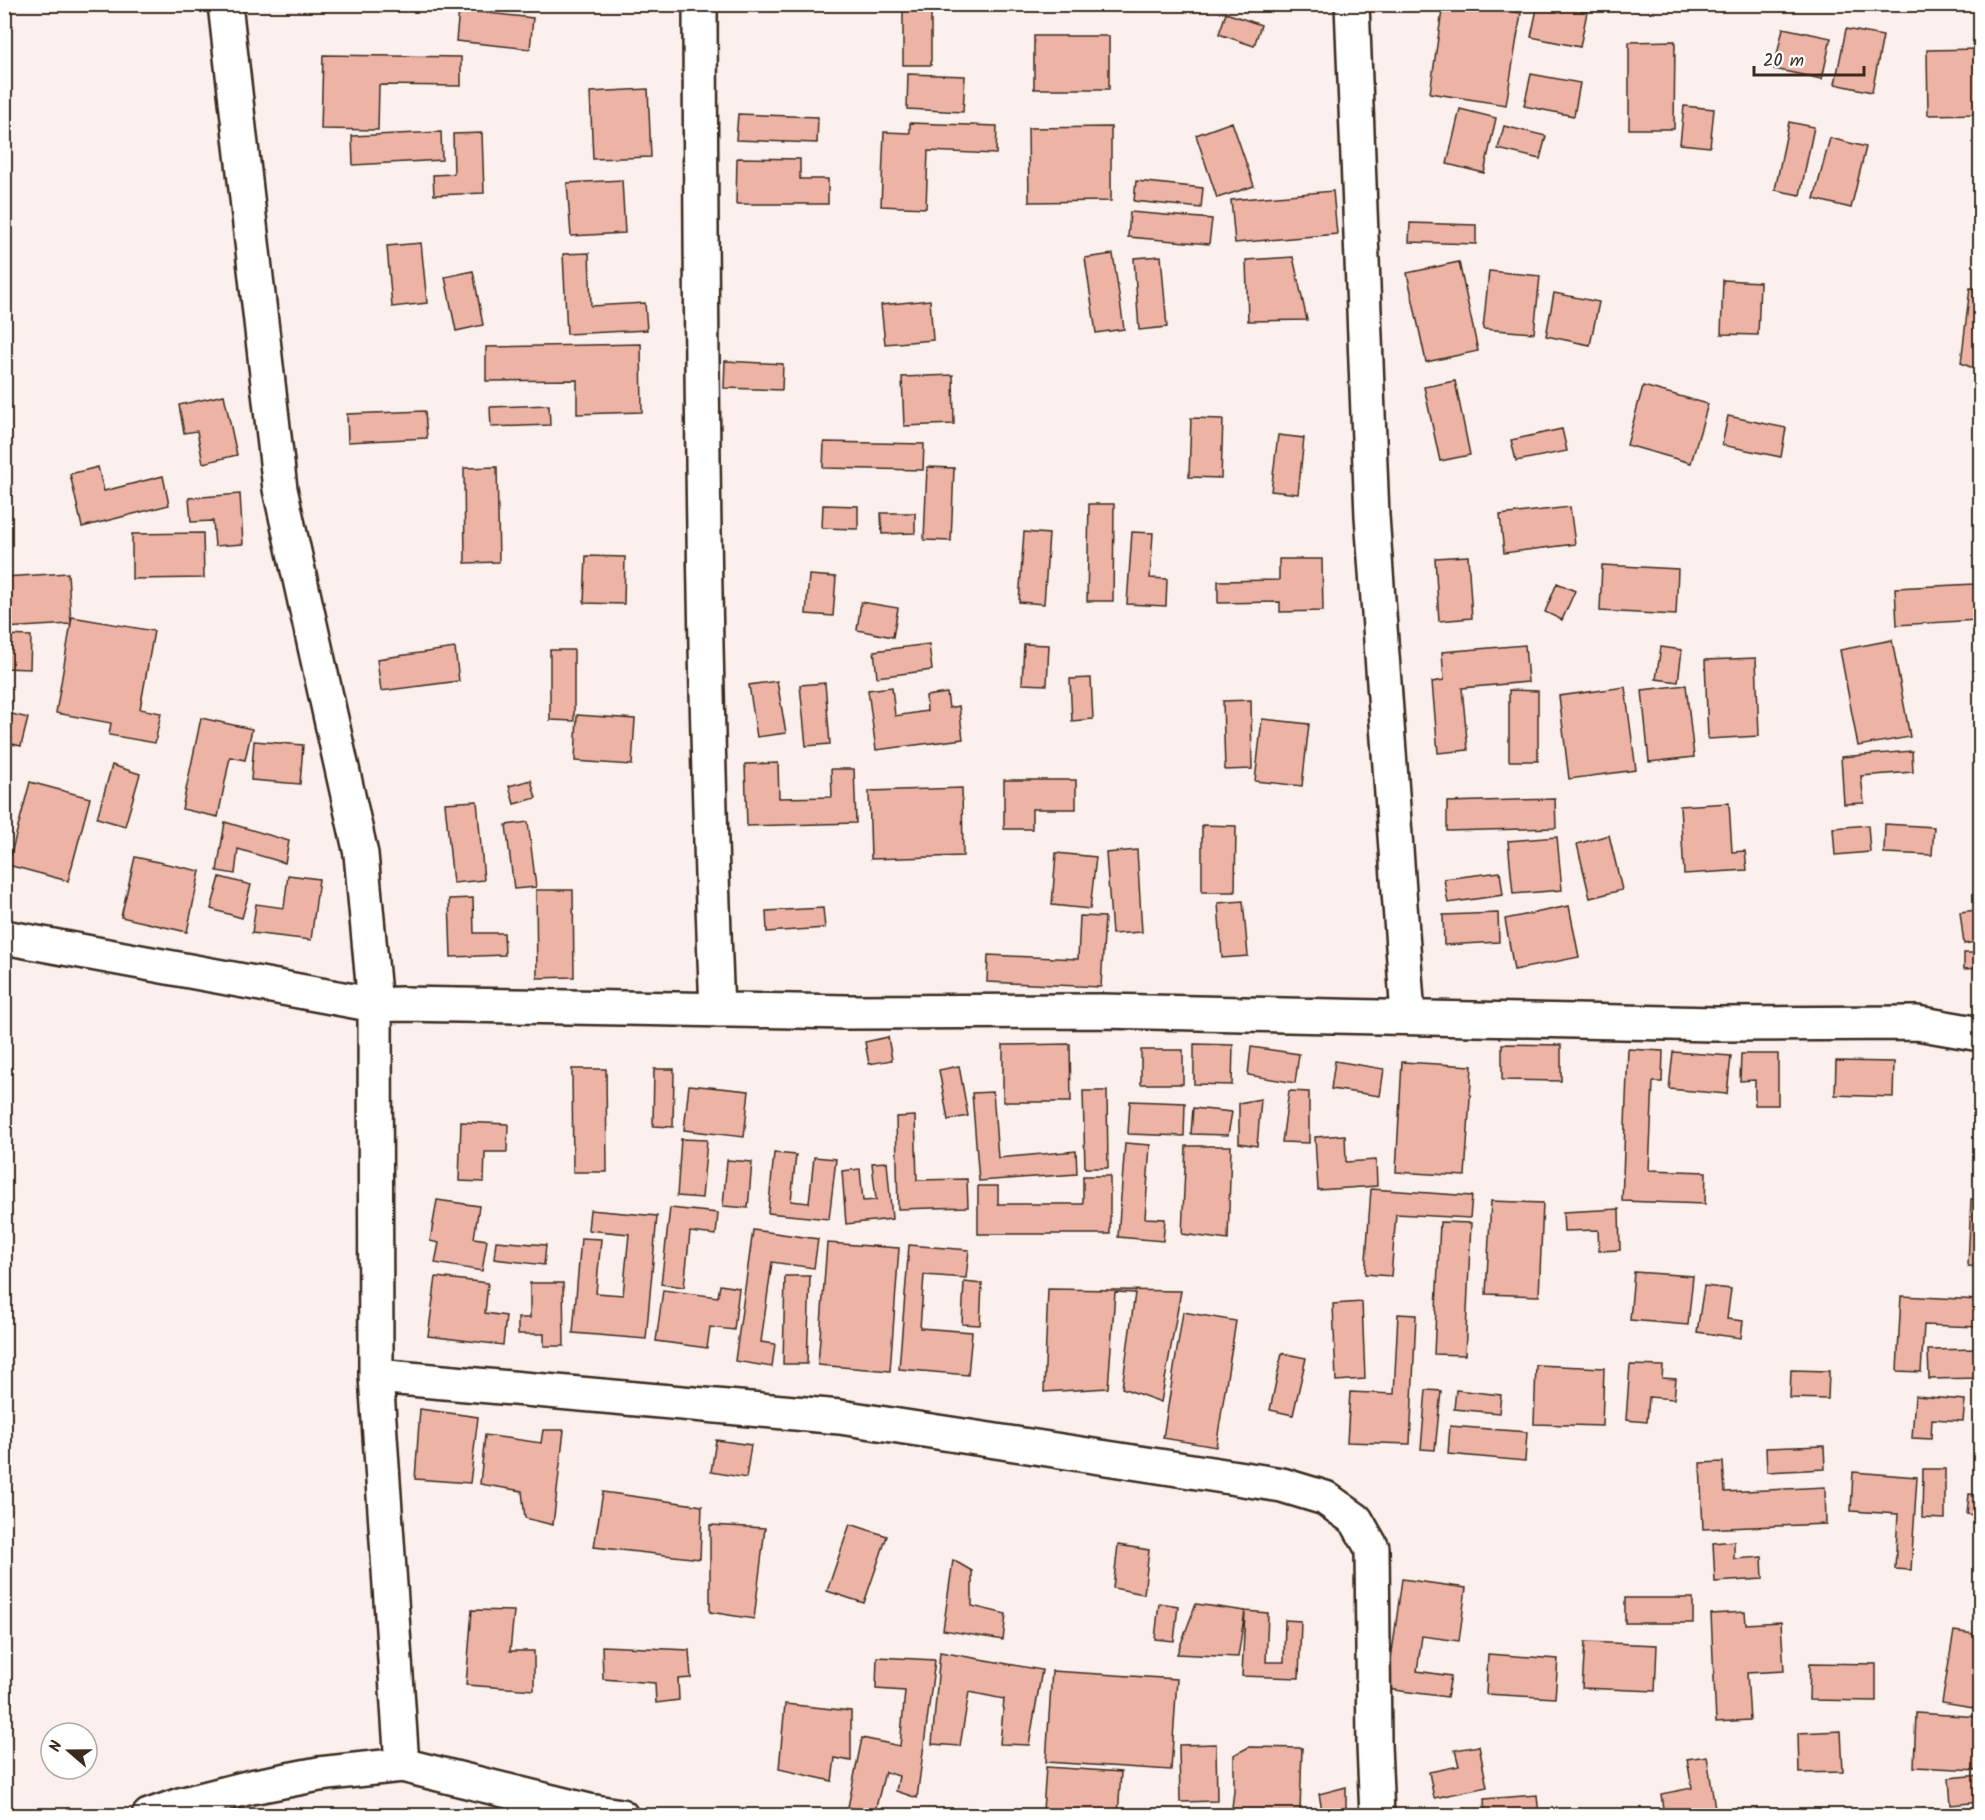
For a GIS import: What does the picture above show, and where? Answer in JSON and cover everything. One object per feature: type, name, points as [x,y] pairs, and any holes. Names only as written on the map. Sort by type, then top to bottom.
[{"type":"street","points":[[225,4],[280,489],[361,854],[375,1005],[376,1376],[402,1765]]},
{"type":"street","points":[[700,4],[701,379],[709,815],[717,1010]]},
{"type":"street","points":[[1352,4],[1372,516],[1408,1016]]},
{"type":"street","points":[[4,937],[375,1005],[847,1012],[1102,1011],[1715,1024],[1917,1023],[1980,1034]]},
{"type":"street","points":[[376,1376],[840,1417],[1282,1485],[1325,1498],[1356,1520],[1372,1548],[1377,1815]]},
{"type":"street","points":[[149,1815],[251,1787],[319,1774],[402,1765],[589,1811],[621,1815]]},
{"type":"building","points":[[1443,4],[1464,4],[1521,13],[1506,105],[1430,93]]},
{"type":"building","points":[[1538,4],[1551,4],[1587,12],[1580,47],[1531,37]]},
{"type":"building","points":[[903,6],[931,6],[931,65],[903,65]]},
{"type":"building","points":[[459,10],[533,18],[530,49],[456,41]]},
{"type":"building","points":[[1226,13],[1261,25],[1254,46],[1219,34]]},
{"type":"building","points":[[1783,28],[1831,38],[1822,79],[1774,69]]},
{"type":"building","points":[[1846,29],[1883,36],[1872,92],[1835,84]]},
{"type":"building","points":[[1034,36],[1109,36],[1109,89],[1034,89]]},
{"type":"building","points":[[1675,41],[1674,129],[1629,129],[1629,42]]},
{"type":"building","points":[[1980,49],[1980,114],[1928,115],[1927,50]]},
{"type":"building","points":[[323,55],[461,57],[461,86],[379,85],[378,130],[321,129]]},
{"type":"building","points":[[908,74],[965,76],[963,112],[907,109]]},
{"type":"building","points":[[1531,74],[1580,83],[1574,116],[1524,106]]},
{"type":"building","points":[[648,89],[651,157],[593,159],[590,92]]},
{"type":"building","points":[[1684,106],[1714,109],[1710,147],[1680,144]]},
{"type":"building","points":[[1460,109],[1496,118],[1484,173],[1447,164]]},
{"type":"building","points":[[738,114],[818,117],[817,143],[736,140]]},
{"type":"building","points":[[1232,122],[1254,186],[1217,198],[1196,135]]},
{"type":"building","points":[[1789,122],[1814,127],[1800,195],[1775,190]]},
{"type":"building","points":[[910,123],[997,126],[996,154],[928,151],[926,208],[881,206],[884,132],[910,133]]},
{"type":"building","points":[[1504,126],[1546,136],[1540,159],[1498,149]]},
{"type":"building","points":[[1111,127],[1111,201],[1029,202],[1028,128]]},
{"type":"building","points":[[441,132],[442,160],[353,165],[352,136]]},
{"type":"building","points":[[482,133],[484,193],[434,195],[433,175],[454,174],[453,134]]},
{"type":"building","points":[[1830,138],[1866,147],[1851,208],[1814,199]]},
{"type":"building","points":[[737,158],[800,159],[800,179],[828,179],[828,204],[736,204]]},
{"type":"building","points":[[622,180],[625,233],[571,236],[567,183]]},
{"type":"building","points":[[1136,181],[1203,188],[1201,208],[1134,201]]},
{"type":"building","points":[[1333,191],[1337,234],[1235,243],[1231,200]]},
{"type":"building","points":[[1130,212],[1212,219],[1209,244],[1128,237]]},
{"type":"building","points":[[1410,223],[1476,225],[1476,244],[1409,242]]},
{"type":"building","points":[[421,243],[427,303],[392,307],[387,246]]},
{"type":"building","points":[[589,253],[591,306],[645,303],[647,330],[567,334],[563,254]]},
{"type":"building","points":[[1113,254],[1124,329],[1096,333],[1085,258]]},
{"type":"building","points":[[1161,256],[1167,327],[1139,330],[1134,258]]},
{"type":"building","points":[[1293,257],[1307,320],[1248,321],[1246,260]]},
{"type":"building","points":[[1459,262],[1478,351],[1426,362],[1407,273]]},
{"type":"building","points":[[473,271],[483,325],[456,331],[445,277]]},
{"type":"building","points":[[1489,271],[1540,276],[1534,333],[1483,329]]},
{"type":"building","points":[[1723,280],[1760,282],[1758,335],[1721,334]]},
{"type":"building","points":[[1970,288],[1980,289],[1980,371],[1961,363]]},
{"type":"building","points":[[1554,293],[1599,302],[1590,345],[1546,336]]},
{"type":"building","points":[[930,300],[933,340],[885,344],[881,305]]},
{"type":"building","points":[[641,344],[642,412],[577,414],[577,380],[486,381],[486,347]]},
{"type":"building","points":[[725,361],[783,364],[782,390],[724,388]]},
{"type":"building","points":[[953,375],[954,424],[904,426],[902,377]]},
{"type":"building","points":[[1455,381],[1470,455],[1440,461],[1424,387]]},
{"type":"building","points":[[1643,386],[1708,404],[1691,463],[1627,445]]},
{"type":"building","points":[[224,395],[237,455],[203,463],[197,431],[184,433],[179,405]]},
{"type":"building","points":[[549,405],[550,425],[491,427],[490,407]]},
{"type":"building","points":[[425,411],[427,438],[348,442],[347,414]]},
{"type":"building","points":[[1728,416],[1786,428],[1781,457],[1722,445]]},
{"type":"building","points":[[1191,418],[1223,419],[1221,478],[1189,477]]},
{"type":"building","points":[[1562,429],[1567,451],[1516,461],[1511,440]]},
{"type":"building","points":[[1278,435],[1304,438],[1298,494],[1271,491]]},
{"type":"building","points":[[824,442],[924,444],[923,470],[823,468]]},
{"type":"building","points":[[98,467],[104,491],[163,476],[169,505],[82,527],[70,474]]},
{"type":"building","points":[[497,467],[499,562],[465,563],[464,468]]},
{"type":"building","points":[[927,467],[954,468],[951,541],[924,540]]},
{"type":"building","points":[[240,494],[243,544],[215,546],[213,521],[191,522],[189,498]]},
{"type":"building","points":[[1089,504],[1114,504],[1113,601],[1087,601]]},
{"type":"building","points":[[823,505],[858,506],[858,529],[822,528]]},
{"type":"building","points":[[1570,507],[1575,544],[1504,553],[1500,515]]},
{"type":"building","points":[[881,513],[915,513],[915,533],[882,534]]},
{"type":"building","points":[[1024,532],[1049,534],[1044,604],[1019,602]]},
{"type":"building","points":[[1132,532],[1153,533],[1150,578],[1167,579],[1166,606],[1127,604]]},
{"type":"building","points":[[203,533],[204,578],[132,579],[132,534]]},
{"type":"building","points":[[586,556],[625,557],[624,604],[584,603]]},
{"type":"building","points":[[1468,556],[1472,618],[1439,621],[1435,558]]},
{"type":"building","points":[[1279,559],[1322,559],[1323,611],[1280,612],[1280,602],[1218,603],[1218,581],[1279,580]]},
{"type":"building","points":[[1602,565],[1678,569],[1676,615],[1600,611]]},
{"type":"building","points":[[68,573],[71,624],[4,628],[4,577]]},
{"type":"building","points":[[809,575],[836,577],[833,616],[806,614]]},
{"type":"building","points":[[1975,580],[1980,580],[1980,665],[1978,665],[1977,620],[1897,625],[1895,588],[1975,584]]},
{"type":"building","points":[[1557,583],[1575,591],[1562,620],[1545,612]]},
{"type":"building","points":[[861,602],[898,608],[893,637],[857,630]]},
{"type":"building","points":[[72,617],[154,631],[140,709],[161,713],[155,743],[109,735],[111,723],[56,713]]},
{"type":"building","points":[[4,635],[31,636],[30,669],[4,668]]},
{"type":"building","points":[[1892,640],[1910,737],[1858,746],[1840,650]]},
{"type":"building","points":[[929,644],[932,670],[877,677],[874,651]]},
{"type":"building","points":[[1024,644],[1049,645],[1047,685],[1022,684]]},
{"type":"building","points":[[1525,645],[1528,682],[1462,688],[1468,750],[1438,753],[1432,682],[1444,680],[1442,652]]},
{"type":"building","points":[[1661,647],[1682,650],[1678,682],[1656,679]]},
{"type":"building","points":[[455,648],[459,681],[381,691],[377,659]]},
{"type":"building","points":[[550,650],[574,650],[574,721],[550,720]]},
{"type":"building","points":[[1756,658],[1759,736],[1708,739],[1705,660]]},
{"type":"building","points":[[1091,678],[1093,719],[1072,721],[1070,679]]},
{"type":"building","points":[[777,681],[786,733],[757,737],[749,685]]},
{"type":"building","points":[[825,683],[830,744],[806,746],[800,685]]},
{"type":"building","points":[[1686,685],[1694,757],[1649,762],[1642,690]]},
{"type":"building","points":[[892,687],[895,716],[927,711],[926,696],[947,693],[949,708],[959,706],[963,739],[876,750],[868,690]]},
{"type":"building","points":[[1625,687],[1636,770],[1569,779],[1559,696]]},
{"type":"building","points":[[1509,690],[1538,691],[1538,761],[1509,761]]},
{"type":"building","points":[[1251,700],[1252,769],[1225,770],[1223,701]]},
{"type":"building","points":[[4,712],[28,718],[21,746],[4,742]]},
{"type":"building","points":[[577,715],[635,719],[632,765],[575,761]]},
{"type":"building","points":[[201,718],[252,729],[245,760],[230,757],[218,817],[182,809]]},
{"type":"building","points":[[1262,719],[1309,724],[1302,786],[1255,781]]},
{"type":"building","points":[[254,741],[303,745],[300,784],[251,780]]},
{"type":"building","points":[[1912,751],[1913,772],[1861,776],[1864,803],[1844,804],[1841,757]]},
{"type":"building","points":[[778,763],[779,798],[832,797],[831,769],[854,769],[856,823],[747,826],[745,764]]},
{"type":"building","points":[[112,765],[140,774],[125,826],[97,818]]},
{"type":"building","points":[[531,780],[536,798],[514,804],[509,786]]},
{"type":"building","points":[[1004,780],[1076,780],[1076,809],[1032,809],[1032,829],[1004,829]]},
{"type":"building","points":[[30,782],[90,798],[68,881],[8,865]]},
{"type":"building","points":[[962,788],[963,856],[871,859],[869,791]]},
{"type":"building","points":[[1555,799],[1556,828],[1447,831],[1447,802]]},
{"type":"building","points":[[477,801],[484,880],[453,883],[445,803]]},
{"type":"building","points":[[1729,803],[1732,852],[1745,851],[1747,870],[1684,874],[1680,806]]},
{"type":"building","points":[[225,822],[289,841],[285,863],[238,849],[235,874],[217,871]]},
{"type":"building","points":[[528,822],[536,887],[514,889],[506,825]]},
{"type":"building","points":[[1885,824],[1934,827],[1932,855],[1884,853]]},
{"type":"building","points":[[1202,825],[1236,826],[1235,892],[1202,892]]},
{"type":"building","points":[[1868,825],[1870,852],[1835,855],[1833,828]]},
{"type":"building","points":[[1609,835],[1622,890],[1590,898],[1577,844]]},
{"type":"building","points":[[1557,837],[1562,890],[1513,894],[1508,841]]},
{"type":"building","points":[[1137,850],[1142,932],[1112,934],[1106,853]]},
{"type":"building","points":[[1056,853],[1096,857],[1090,909],[1052,905]]},
{"type":"building","points":[[135,857],[200,871],[187,932],[121,917]]},
{"type":"building","points":[[1500,872],[1503,895],[1448,903],[1444,879]]},
{"type":"building","points":[[288,875],[319,879],[311,940],[252,933],[256,904],[284,908]]},
{"type":"building","points":[[220,877],[251,885],[242,918],[211,909]]},
{"type":"building","points":[[536,890],[573,890],[574,977],[537,978]]},
{"type":"building","points":[[473,898],[474,933],[504,933],[505,955],[451,957],[449,899]]},
{"type":"building","points":[[1243,901],[1248,956],[1222,958],[1218,903]]},
{"type":"building","points":[[1569,906],[1579,957],[1514,970],[1505,919]]},
{"type":"building","points":[[823,908],[825,928],[767,932],[766,911]]},
{"type":"building","points":[[1977,910],[1980,941],[1964,944],[1960,912]]},
{"type":"building","points":[[1498,913],[1499,942],[1444,945],[1443,915]]},
{"type":"building","points":[[1080,916],[1105,917],[1101,987],[987,982],[988,955],[1078,959]]},
{"type":"building","points":[[1964,953],[1980,953],[1980,968],[1964,969]]},
{"type":"building","points":[[888,1037],[892,1060],[869,1064],[865,1042]]},
{"type":"building","points":[[1070,1044],[1071,1102],[1003,1102],[1003,1045]]},
{"type":"building","points":[[1194,1044],[1233,1045],[1232,1085],[1194,1084]]},
{"type":"building","points":[[1502,1044],[1561,1045],[1561,1081],[1502,1080]]},
{"type":"building","points":[[1251,1047],[1299,1054],[1295,1083],[1248,1075]]},
{"type":"building","points":[[1628,1049],[1663,1051],[1662,1082],[1653,1082],[1649,1170],[1706,1172],[1705,1204],[1622,1201]]},
{"type":"building","points":[[1141,1050],[1183,1050],[1183,1084],[1141,1084]]},
{"type":"building","points":[[1673,1052],[1731,1056],[1727,1094],[1669,1089]]},
{"type":"building","points":[[1741,1054],[1778,1054],[1778,1105],[1755,1105],[1755,1080],[1740,1081]]},
{"type":"building","points":[[1335,1061],[1384,1069],[1380,1096],[1331,1089]]},
{"type":"building","points":[[1836,1061],[1894,1062],[1893,1097],[1835,1095]]},
{"type":"building","points":[[1402,1062],[1472,1066],[1465,1176],[1396,1172]]},
{"type":"building","points":[[959,1066],[968,1116],[948,1120],[939,1070]]},
{"type":"building","points":[[572,1069],[606,1069],[607,1172],[573,1172]]},
{"type":"building","points":[[654,1069],[674,1069],[673,1127],[653,1126]]},
{"type":"building","points":[[689,1085],[749,1091],[744,1137],[684,1130]]},
{"type":"building","points":[[1083,1091],[1107,1091],[1108,1168],[1085,1168]]},
{"type":"building","points":[[1289,1091],[1309,1092],[1309,1143],[1282,1142]]},
{"type":"building","points":[[993,1092],[998,1158],[1076,1151],[1077,1174],[979,1181],[972,1093]]},
{"type":"building","points":[[1261,1099],[1257,1146],[1239,1143],[1239,1103]]},
{"type":"building","points":[[1130,1101],[1185,1103],[1184,1136],[1128,1134]]},
{"type":"building","points":[[1193,1108],[1232,1112],[1228,1135],[1191,1134]]},
{"type":"building","points":[[915,1116],[917,1180],[967,1179],[968,1207],[898,1209],[896,1117]]},
{"type":"building","points":[[461,1122],[508,1124],[507,1152],[485,1152],[484,1182],[459,1181]]},
{"type":"building","points":[[1345,1135],[1346,1162],[1376,1160],[1377,1186],[1318,1190],[1315,1137]]},
{"type":"building","points":[[681,1139],[707,1140],[702,1198],[677,1196]]},
{"type":"building","points":[[1125,1143],[1150,1145],[1145,1218],[1165,1219],[1163,1241],[1118,1237]]},
{"type":"building","points":[[1186,1146],[1231,1146],[1228,1240],[1182,1234]]},
{"type":"building","points":[[774,1153],[796,1155],[791,1201],[809,1203],[814,1157],[836,1159],[829,1219],[768,1213]]},
{"type":"building","points":[[727,1160],[752,1162],[748,1208],[723,1206]]},
{"type":"building","points":[[887,1162],[892,1219],[846,1224],[842,1171],[860,1169],[863,1201],[876,1200],[872,1163]]},
{"type":"building","points":[[1083,1176],[1110,1176],[1110,1234],[978,1234],[978,1186],[998,1186],[998,1204],[1083,1204]]},
{"type":"building","points":[[1371,1189],[1472,1196],[1470,1218],[1396,1214],[1391,1276],[1365,1274]]},
{"type":"building","points":[[1971,1199],[1980,1199],[1980,1267],[1968,1266]]},
{"type":"building","points":[[437,1200],[479,1206],[474,1238],[487,1240],[482,1271],[435,1263],[439,1243],[430,1241]]},
{"type":"building","points":[[1491,1201],[1543,1203],[1539,1296],[1486,1294]]},
{"type":"building","points":[[670,1208],[718,1213],[716,1235],[690,1232],[684,1287],[661,1284]]},
{"type":"building","points":[[1619,1209],[1620,1250],[1599,1251],[1598,1230],[1564,1231],[1563,1212]]},
{"type":"building","points":[[590,1210],[657,1216],[646,1339],[573,1333],[581,1238],[601,1239],[596,1293],[623,1295],[629,1234],[588,1230]]},
{"type":"building","points":[[1440,1222],[1471,1223],[1465,1355],[1434,1354]]},
{"type":"building","points":[[753,1230],[818,1239],[814,1268],[772,1262],[761,1342],[775,1344],[772,1367],[735,1361]]},
{"type":"building","points":[[496,1241],[546,1245],[544,1265],[494,1259]]},
{"type":"building","points":[[827,1243],[899,1248],[890,1371],[818,1365]]},
{"type":"building","points":[[909,1245],[969,1250],[966,1278],[924,1275],[920,1328],[972,1332],[968,1375],[899,1369]]},
{"type":"building","points":[[1634,1272],[1693,1276],[1688,1325],[1630,1320]]},
{"type":"building","points":[[785,1276],[810,1276],[807,1364],[783,1364]]},
{"type":"building","points":[[436,1277],[488,1283],[485,1313],[506,1316],[503,1345],[428,1336]]},
{"type":"building","points":[[964,1282],[982,1284],[980,1325],[962,1324]]},
{"type":"building","points":[[530,1283],[563,1283],[564,1346],[544,1346],[544,1334],[518,1334],[518,1318],[530,1318]]},
{"type":"building","points":[[720,1285],[739,1288],[734,1330],[710,1327],[707,1348],[656,1341],[663,1290],[718,1297]]},
{"type":"building","points":[[1704,1286],[1731,1289],[1727,1319],[1743,1321],[1741,1338],[1697,1332]]},
{"type":"building","points":[[1048,1289],[1181,1291],[1161,1402],[1122,1388],[1135,1293],[1115,1292],[1108,1388],[1044,1392]]},
{"type":"building","points":[[1901,1296],[1980,1300],[1980,1327],[1924,1325],[1921,1372],[1897,1371]]},
{"type":"building","points":[[1362,1302],[1365,1379],[1336,1381],[1333,1304]]},
{"type":"building","points":[[1183,1312],[1236,1321],[1216,1447],[1163,1438]]},
{"type":"building","points":[[1398,1314],[1416,1315],[1410,1444],[1347,1442],[1350,1392],[1394,1394]]},
{"type":"building","points":[[1980,1349],[1980,1378],[1929,1379],[1928,1350]]},
{"type":"building","points":[[1282,1353],[1306,1358],[1293,1415],[1270,1410]]},
{"type":"building","points":[[1536,1365],[1604,1368],[1602,1426],[1534,1424]]},
{"type":"building","points":[[1630,1365],[1663,1366],[1662,1378],[1676,1379],[1674,1399],[1649,1397],[1647,1422],[1626,1420]]},
{"type":"building","points":[[1791,1370],[1829,1371],[1828,1399],[1790,1398]]},
{"type":"building","points":[[1426,1390],[1441,1391],[1435,1450],[1421,1449]]},
{"type":"building","points":[[1456,1390],[1501,1395],[1499,1413],[1454,1409]]},
{"type":"building","points":[[1915,1396],[1965,1400],[1963,1421],[1932,1419],[1931,1439],[1912,1438]]},
{"type":"building","points":[[420,1409],[478,1417],[470,1483],[415,1479]]},
{"type":"building","points":[[1450,1426],[1527,1432],[1525,1461],[1448,1454]]},
{"type":"building","points":[[543,1430],[564,1430],[553,1525],[525,1518],[522,1491],[480,1484],[485,1435],[541,1443]]},
{"type":"building","points":[[716,1440],[751,1445],[746,1478],[711,1472]]},
{"type":"building","points":[[1824,1446],[1825,1469],[1767,1472],[1766,1448]]},
{"type":"building","points":[[1723,1462],[1725,1492],[1825,1487],[1826,1524],[1703,1529],[1700,1463]]},
{"type":"building","points":[[1923,1469],[1945,1469],[1945,1519],[1922,1518]]},
{"type":"building","points":[[1853,1472],[1917,1477],[1911,1570],[1895,1569],[1898,1514],[1851,1511]]},
{"type":"building","points":[[603,1492],[702,1506],[700,1559],[594,1547]]},
{"type":"building","points":[[1969,1494],[1980,1495],[1980,1516],[1967,1514]]},
{"type":"building","points":[[850,1524],[887,1536],[864,1603],[827,1591]]},
{"type":"building","points":[[710,1525],[765,1528],[754,1619],[710,1612]]},
{"type":"building","points":[[1734,1541],[1734,1559],[1762,1557],[1763,1579],[1715,1582],[1713,1543]]},
{"type":"building","points":[[1118,1545],[1149,1550],[1144,1594],[1113,1588]]},
{"type":"building","points":[[1980,1545],[1980,1578],[1977,1577]]},
{"type":"building","points":[[953,1560],[972,1571],[972,1606],[1006,1614],[1003,1640],[943,1630]]},
{"type":"building","points":[[1402,1579],[1466,1588],[1459,1641],[1422,1636],[1417,1671],[1451,1676],[1447,1697],[1387,1689]]},
{"type":"building","points":[[1625,1598],[1693,1598],[1693,1623],[1625,1623]]},
{"type":"building","points":[[1159,1603],[1178,1606],[1174,1641],[1155,1639]]},
{"type":"building","points":[[1196,1604],[1245,1611],[1238,1657],[1177,1654]]},
{"type":"building","points":[[472,1610],[514,1611],[510,1651],[534,1651],[534,1690],[466,1685]]},
{"type":"building","points":[[1245,1611],[1268,1613],[1266,1662],[1284,1662],[1285,1620],[1301,1621],[1299,1678],[1242,1676]]},
{"type":"building","points":[[1745,1612],[1746,1624],[1781,1622],[1784,1671],[1747,1673],[1750,1720],[1716,1722],[1711,1614]]},
{"type":"building","points":[[1954,1631],[1980,1635],[1980,1709],[1942,1703]]},
{"type":"building","points":[[1585,1642],[1657,1645],[1655,1691],[1582,1688]]},
{"type":"building","points":[[602,1646],[689,1650],[691,1678],[678,1679],[679,1700],[656,1703],[655,1683],[603,1679]]},
{"type":"building","points":[[940,1652],[1042,1670],[1029,1745],[1000,1744],[1004,1699],[969,1692],[960,1746],[932,1744]]},
{"type":"building","points":[[1488,1654],[1558,1659],[1555,1698],[1486,1694]]},
{"type":"building","points":[[877,1657],[935,1660],[917,1798],[896,1791],[899,1776],[885,1772],[874,1815],[848,1807],[862,1738],[900,1746],[905,1691],[876,1689]]},
{"type":"building","points":[[1810,1663],[1876,1664],[1876,1701],[1809,1700]]},
{"type":"building","points":[[1052,1671],[1177,1679],[1171,1770],[1046,1762]]},
{"type":"building","points":[[785,1704],[851,1711],[851,1761],[835,1758],[832,1781],[779,1769]]},
{"type":"building","points":[[1916,1713],[1980,1717],[1980,1770],[1914,1767]]},
{"type":"building","points":[[1841,1731],[1843,1772],[1799,1773],[1798,1733]]},
{"type":"building","points":[[1216,1744],[1217,1801],[1180,1802],[1179,1745]]},
{"type":"building","points":[[1479,1746],[1487,1787],[1434,1798],[1429,1772],[1459,1766],[1455,1750]]},
{"type":"building","points":[[1249,1747],[1302,1748],[1300,1812],[1293,1816],[1231,1816],[1234,1755]]},
{"type":"building","points":[[1707,1756],[1716,1816],[1664,1816],[1661,1794],[1692,1788],[1687,1759]]},
{"type":"building","points":[[1046,1767],[1121,1772],[1118,1815],[1043,1811]]},
{"type":"building","points":[[1980,1775],[1980,1802],[1951,1805],[1949,1778]]},
{"type":"building","points":[[1346,1787],[1346,1816],[1323,1816],[1319,1794]]},
{"type":"building","points":[[1537,1795],[1539,1816],[1485,1816],[1484,1799]]},
{"type":"building","points":[[1980,1809],[1980,1816],[1959,1816],[1958,1814]]}]
